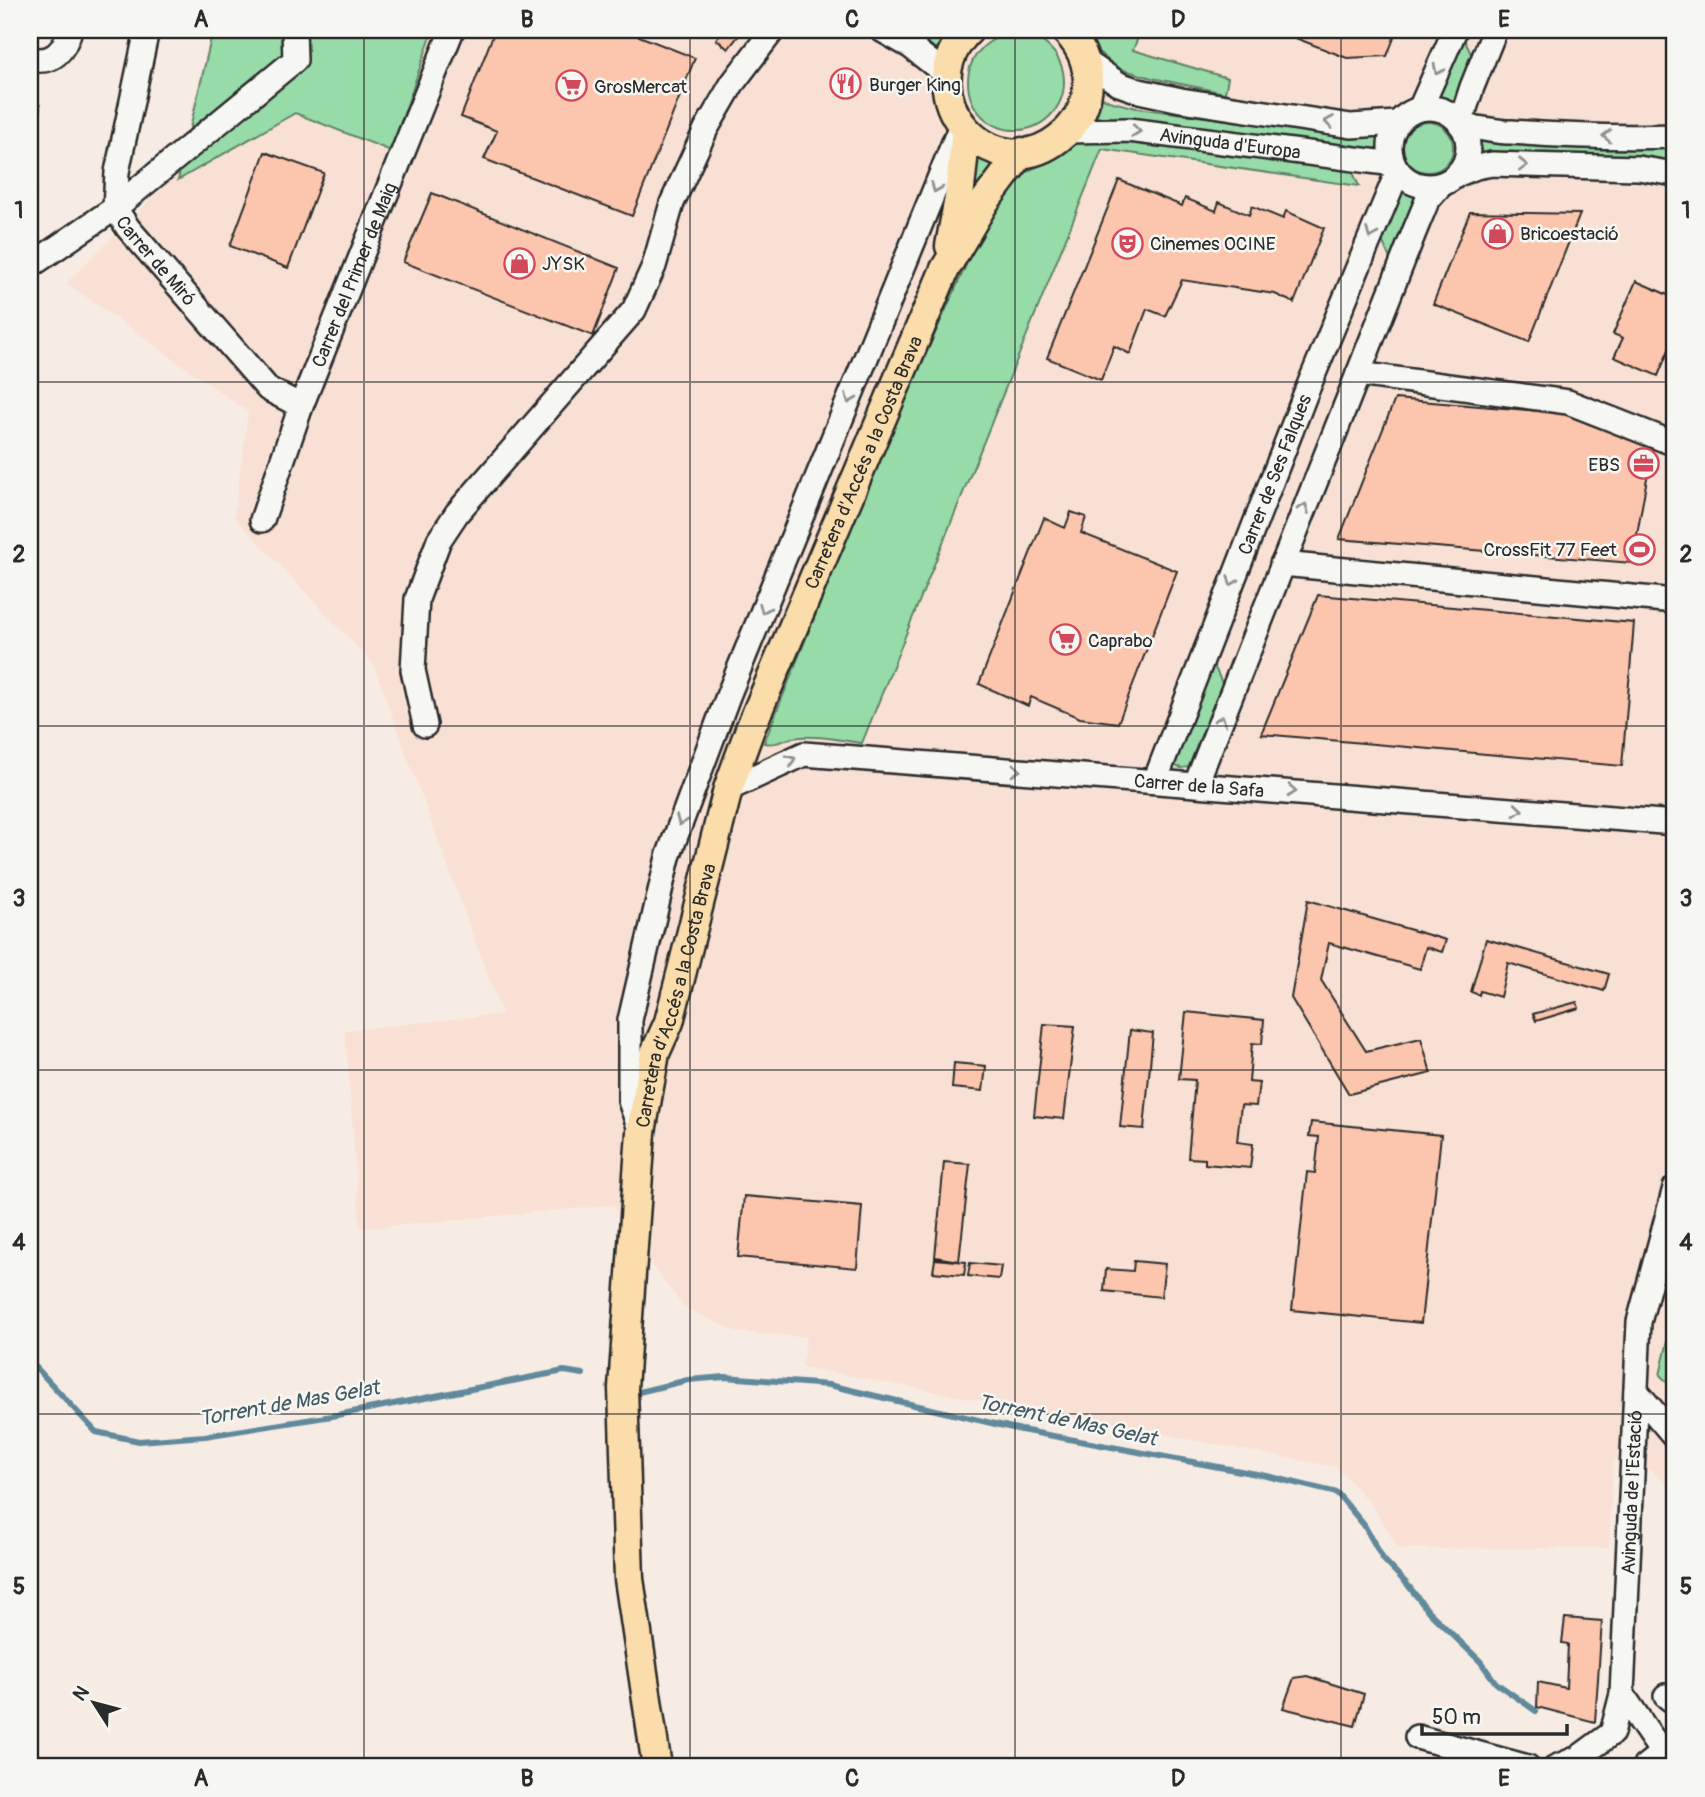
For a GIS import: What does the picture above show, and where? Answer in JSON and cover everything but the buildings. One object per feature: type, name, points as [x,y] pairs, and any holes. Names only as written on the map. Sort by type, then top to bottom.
[{"type":"main road","points":[[969,30],[955,48],[947,75],[948,98],[963,128],[988,146],[1008,152],[1022,152],[1050,144],[1068,131],[1077,118],[1086,98],[1088,82],[1075,40]]},
{"type":"main road","name":"Carretera d'Accés a la Costa Brava","points":[[945,269],[959,198],[963,128]]},
{"type":"main road","name":"Carretera d'Accés a la Costa Brava","points":[[656,1762],[629,1579],[623,1388],[641,1132],[655,1053],[669,1022],[729,789],[750,729],[945,269],[985,201],[1022,152]]},
{"type":"street","points":[[30,59],[38,61],[55,58],[66,45],[70,30]]},
{"type":"street","name":"Carrer de Miró","points":[[147,30],[117,172],[115,208],[128,228],[268,389],[301,406]]},
{"type":"street","points":[[30,266],[115,208],[295,60],[294,30]]},
{"type":"street","name":"Carrer del Primer de Maig","points":[[262,520],[301,406],[452,30]]},
{"type":"street","points":[[425,725],[412,670],[417,599],[439,540],[457,513],[635,310],[654,266],[672,203],[706,129],[732,84],[772,30]]},
{"type":"street","points":[[882,30],[910,46],[947,75]]},
{"type":"street","points":[[1420,109],[1455,30]]},
{"type":"street","points":[[1462,126],[1470,93],[1495,30]]},
{"type":"street","name":"Avinguda d'Europa","points":[[1075,40],[1119,85],[1171,98],[1350,126],[1397,123]]},
{"type":"street","points":[[1470,93],[1489,116],[1508,132]]},
{"type":"street","points":[[1196,784],[1427,201],[1449,179],[1465,160],[1468,144],[1462,126],[1449,114],[1435,108],[1420,109],[1397,123],[1390,147],[1396,167],[1410,181],[1426,186],[1449,179],[1476,167],[1492,164],[1638,168],[1675,174]]},
{"type":"street","points":[[1462,126],[1508,132],[1675,136]]},
{"type":"street","points":[[641,1132],[630,1101],[630,1020],[668,857],[729,696],[963,128]]},
{"type":"street","name":"Avinguda d'Europa","points":[[1068,131],[1129,130],[1348,158],[1396,167]]},
{"type":"street","points":[[1348,158],[1376,176],[1382,185],[1385,198]]},
{"type":"street","name":"Carrer de Ses Falques","points":[[1155,781],[1396,167]]},
{"type":"street","points":[[1358,374],[1568,402],[1675,444]]},
{"type":"street","points":[[1282,564],[1675,601]]},
{"type":"street","name":"Carrer de la Safa","points":[[729,789],[804,754],[1675,823]]},
{"type":"street","points":[[630,1020],[643,1029],[669,1022]]},
{"type":"street","name":"Avinguda de l'Estació","points":[[1556,1767],[1578,1758],[1612,1733],[1622,1694],[1639,1322],[1675,1188]]},
{"type":"street","points":[[1636,1391],[1675,1437]]},
{"type":"street","points":[[1622,1694],[1671,1752],[1644,1767]]},
{"type":"street","points":[[1417,1737],[1528,1767]]},
{"type":"shaded area","points":[[211,30],[1675,30],[1675,1310],[1660,1375],[1675,1391],[1675,1491],[1644,1466],[1613,1461],[1609,1548],[1399,1549],[1371,1504],[1336,1467],[802,1367],[806,1337],[737,1332],[684,1308],[623,1226],[614,1205],[360,1229],[345,1030],[502,1014],[373,664],[234,517],[248,412],[66,283],[176,174]]},
{"type":"green space","points":[[213,30],[433,30],[391,151],[295,113],[178,180]]},
{"type":"green space","points":[[911,30],[947,30],[936,49]]},
{"type":"green space","points":[[1086,30],[1141,30],[1133,50],[1228,78],[1225,93],[1117,68],[1093,47]]},
{"type":"green space","points":[[1460,31],[1474,60],[1457,108],[1445,100],[1430,96]]},
{"type":"green space","points":[[1016,34],[1035,37],[1050,48],[1061,63],[1064,82],[1061,101],[1050,116],[1035,127],[1016,130],[997,127],[982,116],[971,101],[968,82],[971,63],[982,48],[997,37]]},
{"type":"green space","points":[[1098,95],[1109,101],[1137,108],[1349,136],[1382,134],[1381,155],[1090,125]]},
{"type":"green space","points":[[30,102],[40,105],[30,254]]},
{"type":"green space","points":[[1428,122],[1446,129],[1453,147],[1446,165],[1428,172],[1410,165],[1403,147],[1410,129]]},
{"type":"green space","points":[[1094,135],[1351,168],[1359,186],[1102,149],[862,743],[809,737],[764,743],[877,462],[995,201],[1015,178],[1051,159],[1079,137]]},
{"type":"green space","points":[[1473,137],[1509,145],[1675,148],[1675,166],[1469,163]]},
{"type":"green space","points":[[972,155],[994,164],[973,199]]},
{"type":"green space","points":[[1401,180],[1425,187],[1392,264],[1379,233]]},
{"type":"green space","points":[[1210,657],[1223,685],[1193,764],[1180,768],[1172,763]]},
{"type":"green space","points":[[1675,1310],[1675,1391],[1660,1375]]},
{"type":"waterway","name":"Torrent de Mas Gelat","points":[[30,1361],[96,1432],[139,1441],[205,1436],[332,1416],[564,1371],[583,1374]]},
{"type":"waterway","name":"Torrent de Mas Gelat","points":[[639,1392],[688,1380],[725,1377],[829,1385],[1021,1430],[1267,1476],[1337,1493],[1364,1525],[1383,1559],[1429,1612],[1480,1661],[1496,1683],[1536,1711]]},
{"type":"place","name":"Burger King","points":[[846,84]]},
{"type":"place","name":"GrosMercat","points":[[571,86]]},
{"type":"place","name":"Bricoestació","points":[[1497,233]]},
{"type":"place","name":"Cinemes OCINE","points":[[1127,243]]},
{"type":"place","name":"JYSK","points":[[519,263]]},
{"type":"place","name":"EBS","points":[[1643,464]]},
{"type":"place","name":"CrossFit 77 Feet","points":[[1640,549]]},
{"type":"place","name":"Caprabo","points":[[1065,640]]}]
